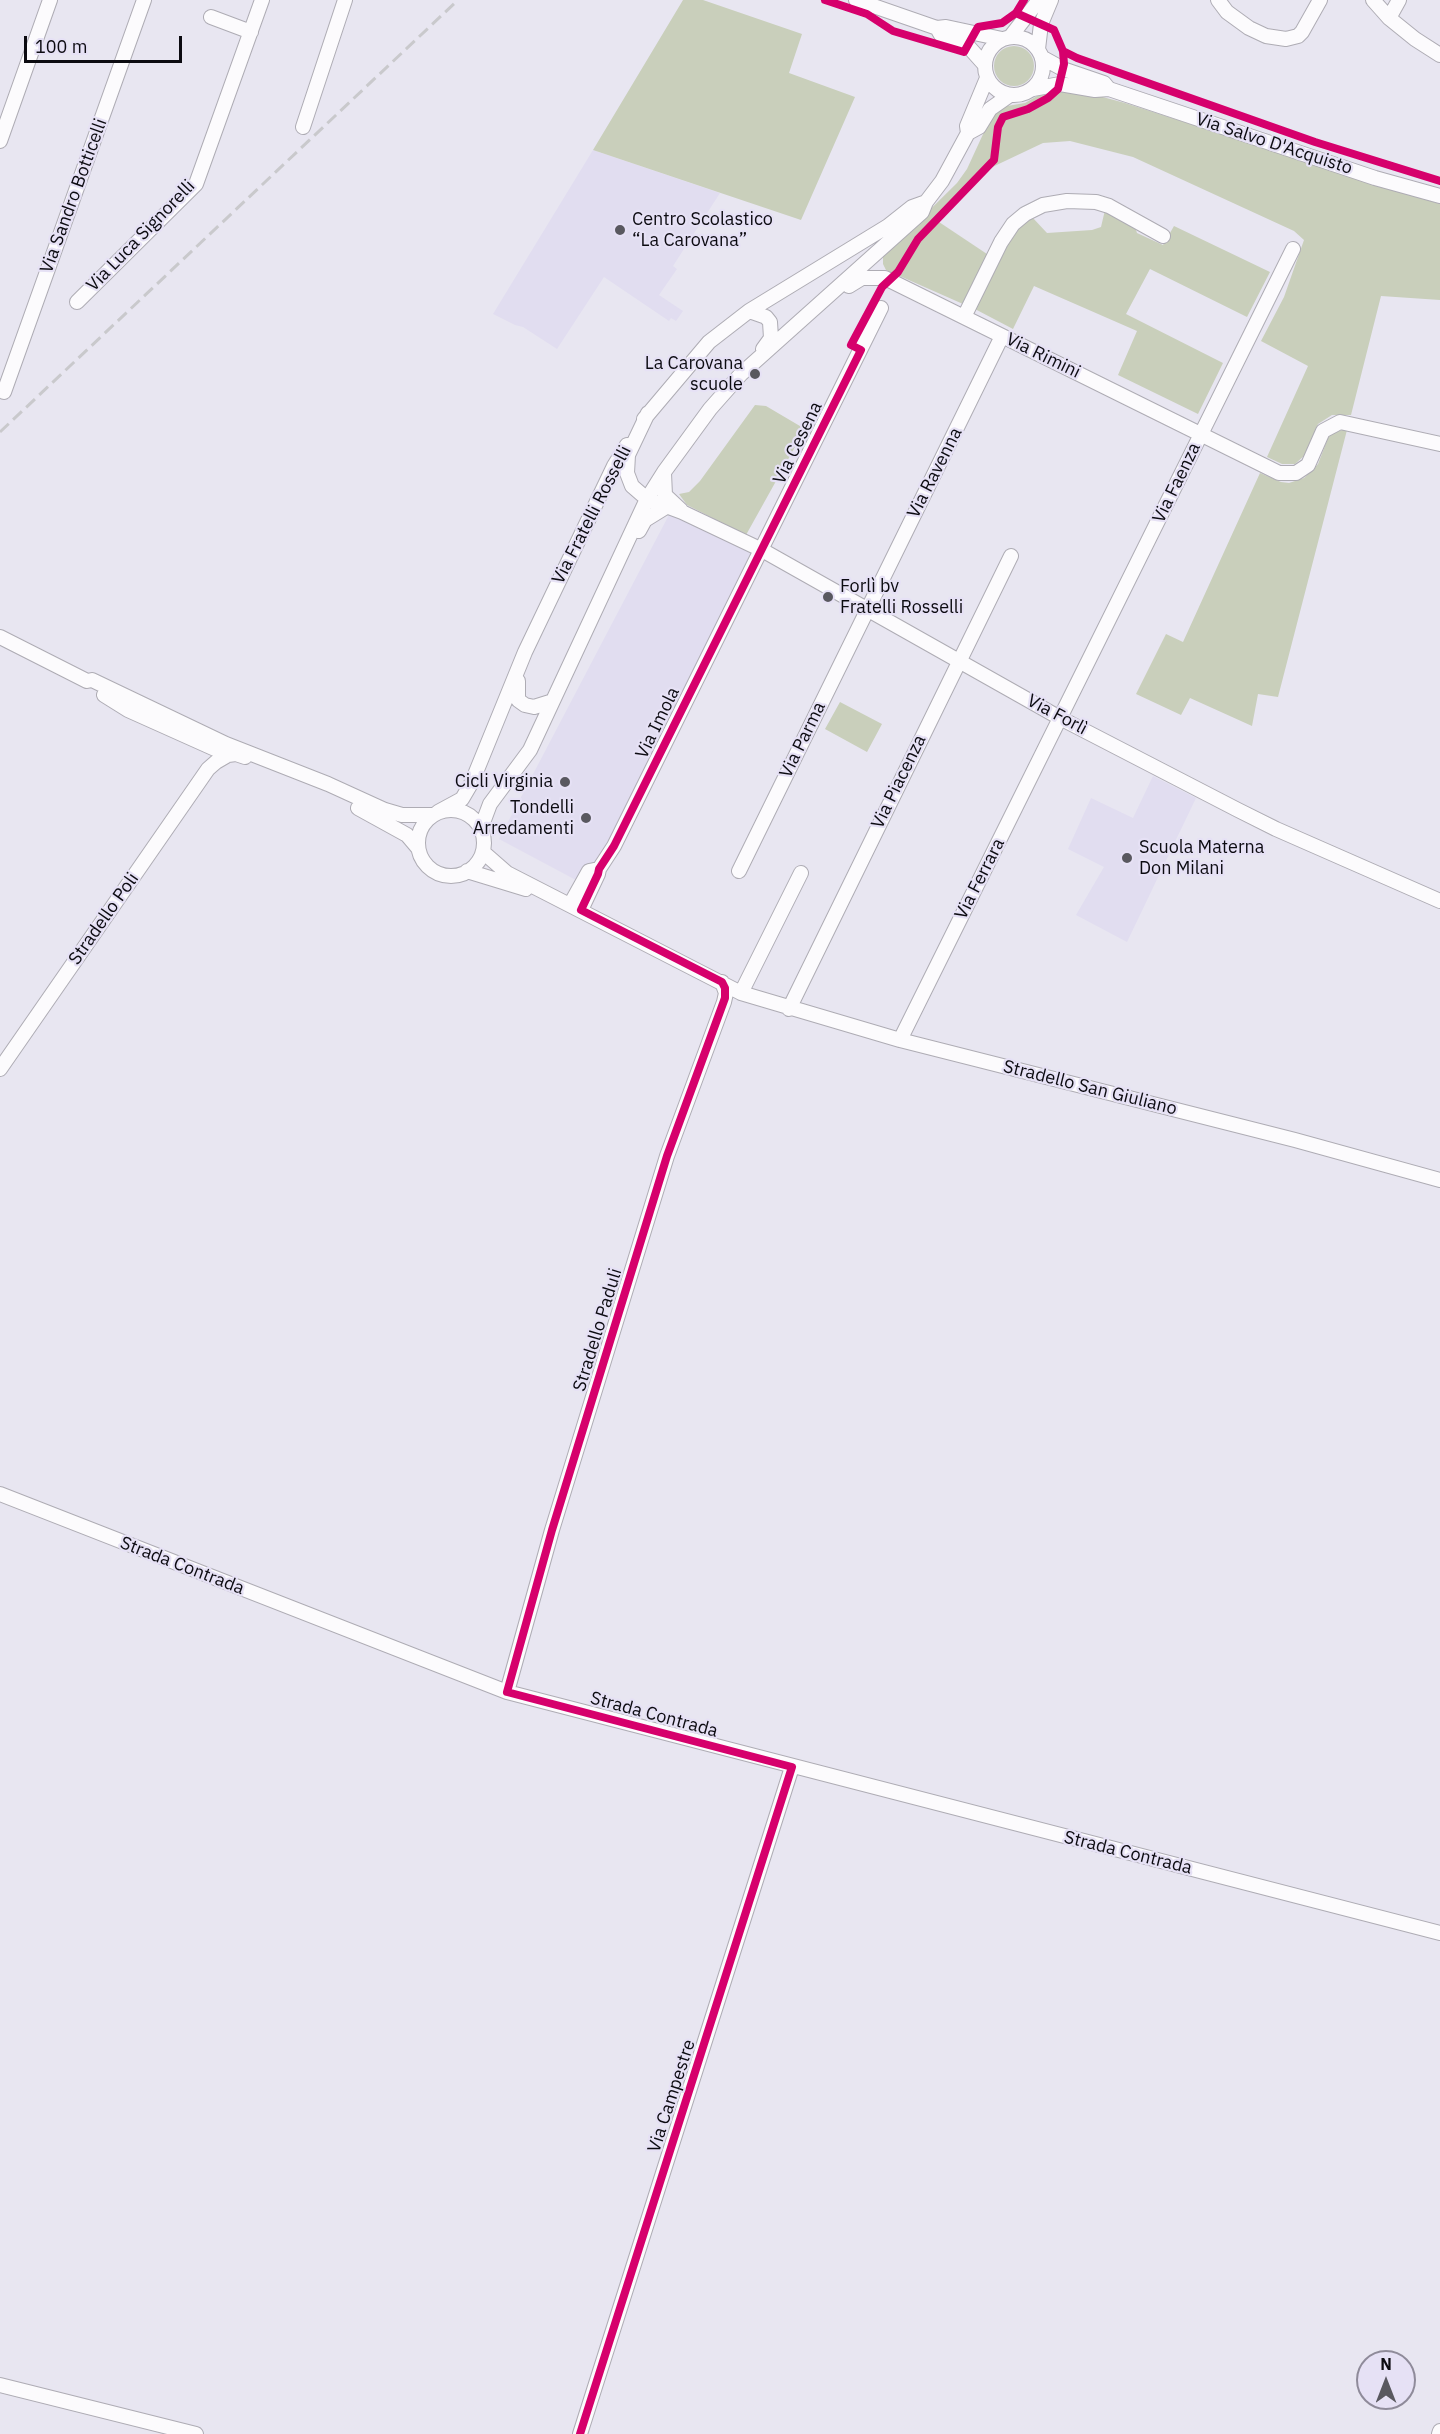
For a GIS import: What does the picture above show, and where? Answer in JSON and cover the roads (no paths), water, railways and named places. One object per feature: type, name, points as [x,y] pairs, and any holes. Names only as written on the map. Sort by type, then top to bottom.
[{"type":"street","points":[[0,141],[50,0]]},
{"type":"street","name":"Via Sandro Botticelli","points":[[4,392],[144,0]]},
{"type":"street","name":"Via Luca Signorelli","points":[[77,302],[196,184],[262,0]]},
{"type":"street","points":[[303,127],[345,0]]},
{"type":"street","points":[[856,0],[937,28],[946,27],[1029,40],[1041,54]]},
{"type":"street","points":[[985,71],[987,54],[993,45],[1006,38],[1039,0]]},
{"type":"street","points":[[937,28],[941,34],[967,45],[985,71],[992,86],[1000,92],[1010,95],[1026,93],[1033,89],[1042,75],[1041,24],[1051,0]]},
{"type":"street","points":[[1218,0],[1227,12],[1249,28],[1266,36],[1286,39],[1298,36],[1302,32],[1320,0]]},
{"type":"street","points":[[1373,0],[1389,18],[1440,55]]},
{"type":"street","points":[[1389,18],[1399,0]]},
{"type":"street","points":[[211,16],[251,32]]},
{"type":"street","name":"Via Salvo D'Acquisto","points":[[1041,54],[1063,69],[1104,83],[1109,89]]},
{"type":"street","name":"Via Fratelli Rosselli","points":[[751,365],[922,212],[968,133],[968,126],[985,71]]},
{"type":"street","name":"Via Salvo D'Acquisto","points":[[1033,89],[1060,84],[1095,90],[1109,89],[1375,178],[1440,196]]},
{"type":"street","name":"Via Fratelli Rosselli","points":[[968,133],[979,127],[990,109],[1010,95]]},
{"type":"street","points":[[964,317],[1000,242],[1013,224],[1025,214],[1043,205],[1067,201],[1096,202],[1109,206],[1163,236]]},
{"type":"street","name":"Via Fratelli Rosselli","points":[[436,813],[462,799],[472,782],[525,652],[614,466],[648,413],[709,342],[749,311],[888,226],[912,207],[926,202]]},
{"type":"street","points":[[806,318],[812,320],[852,283],[862,278],[885,278],[879,264],[881,249]]},
{"type":"street","name":"Via Faenza","points":[[1060,718],[1293,249]]},
{"type":"street","name":"Via Rimini","points":[[885,278],[1279,473],[1296,473],[1308,465],[1323,431],[1340,422],[1440,444]]},
{"type":"street","name":"Via Cesena","points":[[762,550],[882,308]]},
{"type":"street","name":"Via Fratelli Rosselli","points":[[481,828],[490,804],[530,750],[550,702],[647,499],[710,409],[751,365],[771,338],[772,328],[766,317],[749,311]]},
{"type":"street","name":"Via Ravenna","points":[[867,609],[1002,336]]},
{"type":"street","points":[[647,499],[632,486],[627,473],[628,455],[648,413]]},
{"type":"street","points":[[664,472],[666,495],[682,512]]},
{"type":"street","name":"Via Forlì","points":[[647,499],[682,512],[762,550],[1060,718],[1267,825],[1439,898]]},
{"type":"street","points":[[609,579],[616,578],[645,520],[666,507]]},
{"type":"street","name":"Via Imola","points":[[576,908],[614,846],[762,550]]},
{"type":"street","name":"Via Piacenza","points":[[789,1009],[1011,556]]},
{"type":"street","name":"Via Parma","points":[[739,871],[867,609]]},
{"type":"street","points":[[0,637],[87,681],[89,685],[128,710],[199,743],[347,802],[407,835],[418,848],[424,863],[439,874],[456,876],[467,871],[474,866],[483,852],[481,828],[474,819],[463,812],[454,810],[402,814],[385,810],[226,744],[92,680],[87,681]]},
{"type":"street","name":"Via Fratelli Rosselli","points":[[525,652],[517,685],[518,700],[534,707],[550,702]]},
{"type":"street","points":[[147,708],[151,715],[176,728],[178,733]]},
{"type":"street","name":"Via Ferrara","points":[[900,1040],[1060,718]]},
{"type":"street","points":[[199,743],[205,750],[208,769]]},
{"type":"street","points":[[228,755],[236,754],[275,768],[280,766]]},
{"type":"street","name":"Stradello Poli","points":[[0,1069],[208,769],[228,755]]},
{"type":"street","points":[[418,848],[420,829],[436,813]]},
{"type":"street","name":"Stradello San Giuliano","points":[[483,852],[507,873],[741,993],[900,1040],[1296,1140],[1440,1180]]},
{"type":"street","name":"Stradello San Giuliano","points":[[467,871],[555,898]]},
{"type":"street","points":[[741,993],[801,873]]},
{"type":"street","name":"Stradello Paduli","points":[[507,1692],[552,1530],[664,1167],[725,998],[725,988],[722,982]]},
{"type":"street","name":"Strada Contrada","points":[[0,1494],[507,1692],[1440,1933]]},
{"type":"street","name":"Via Campestre","points":[[580,2434],[792,1767]]},
{"type":"street","points":[[0,2385],[196,2434]]},
{"type":"railway","points":[[0,432],[458,0]]},
{"type":"place","name":"Centro Scolastico “La Carovana”","points":[[620,230]]},
{"type":"place","name":"La Carovana scuole","points":[[755,374]]},
{"type":"place","name":"Forlì bv Fratelli Rosselli","points":[[828,597]]},
{"type":"place","name":"Cicli Virginia","points":[[565,782]]},
{"type":"place","name":"Tondelli Arredamenti","points":[[586,818]]},
{"type":"place","name":"Scuola Materna Don Milani","points":[[1127,858]]}]
